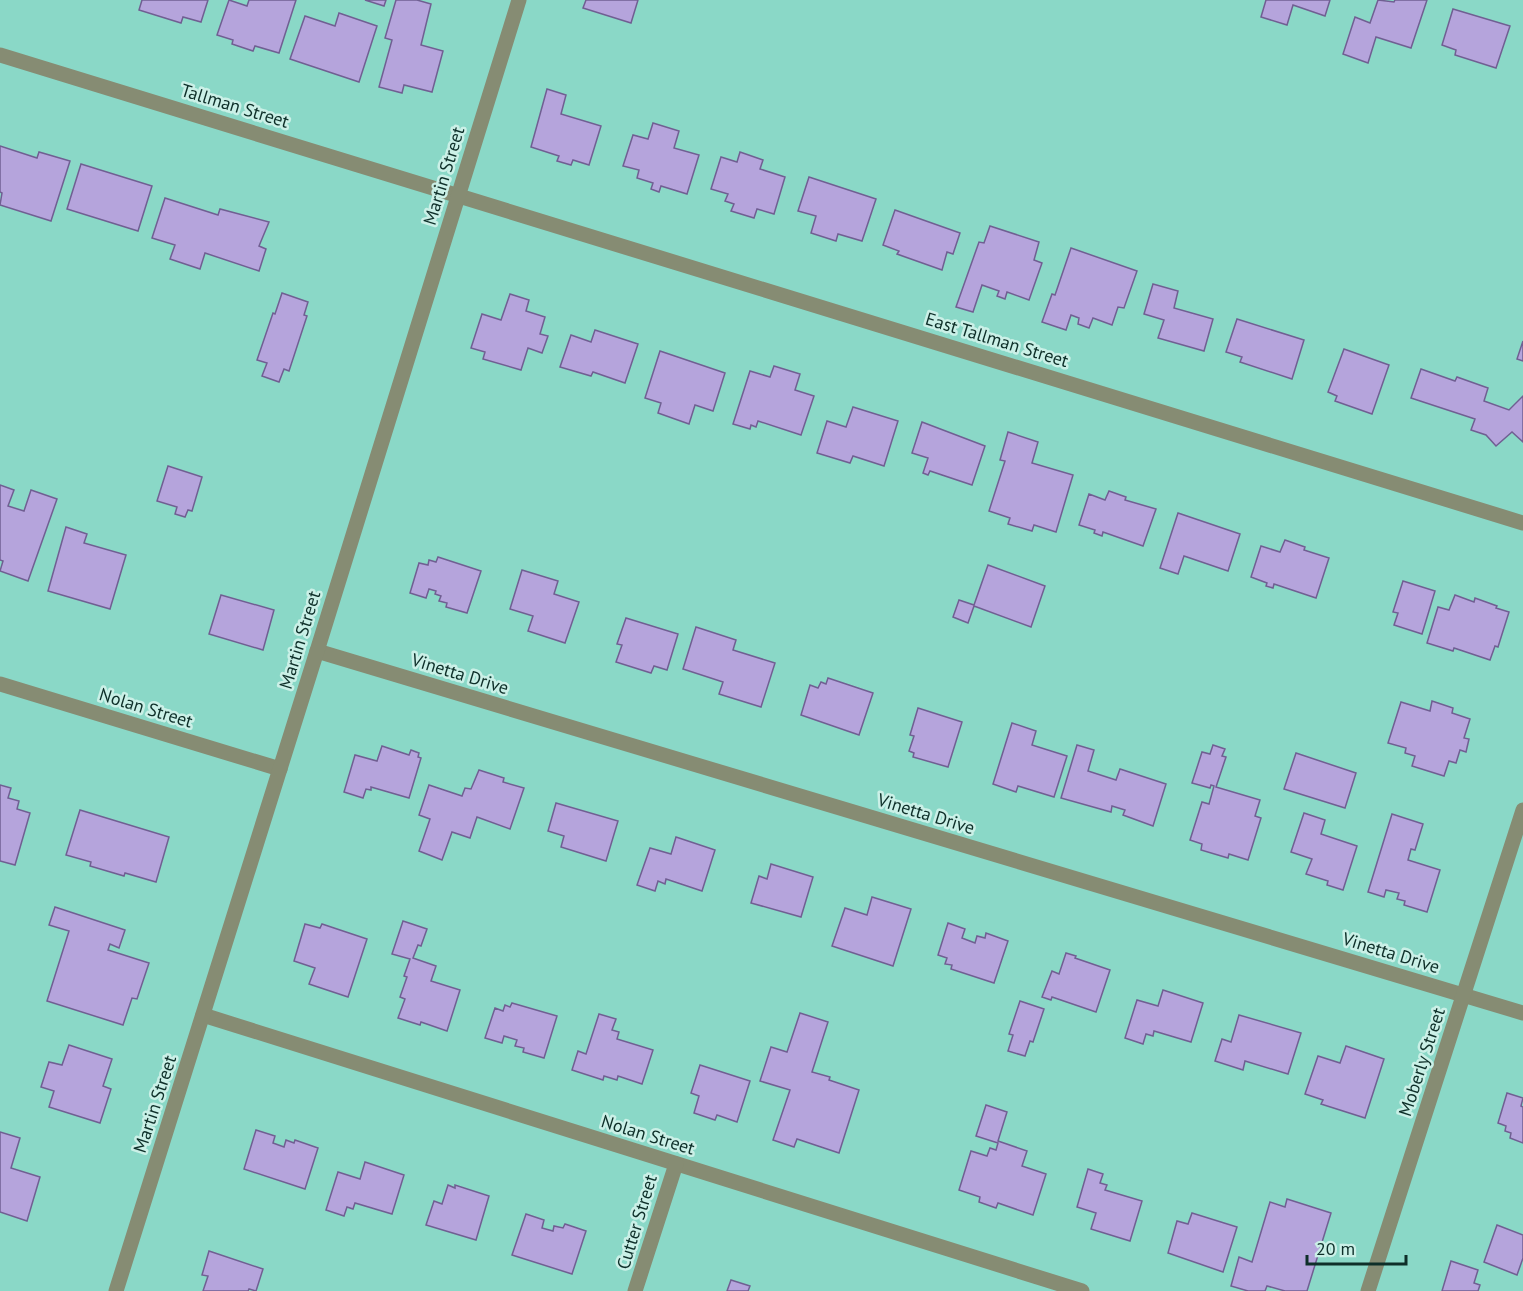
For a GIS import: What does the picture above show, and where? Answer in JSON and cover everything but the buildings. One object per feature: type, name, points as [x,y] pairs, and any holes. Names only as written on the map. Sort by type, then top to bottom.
[{"type":"street","name":"Martin Street","points":[[116,1291],[519,0]]},
{"type":"street","name":"Tallman Street","points":[[0,55],[459,195]]},
{"type":"street","name":"East Tallman Street","points":[[459,195],[1523,522]]},
{"type":"street","name":"Vinetta Drive","points":[[317,651],[1523,1013]]},
{"type":"street","name":"Nolan Street","points":[[0,684],[280,768]]},
{"type":"street","name":"Moberly Street","points":[[1368,1291],[1523,810]]},
{"type":"street","name":"Nolan Street","points":[[203,1015],[1082,1291]]},
{"type":"street","name":"Cutter Street","points":[[635,1291],[676,1164]]}]
